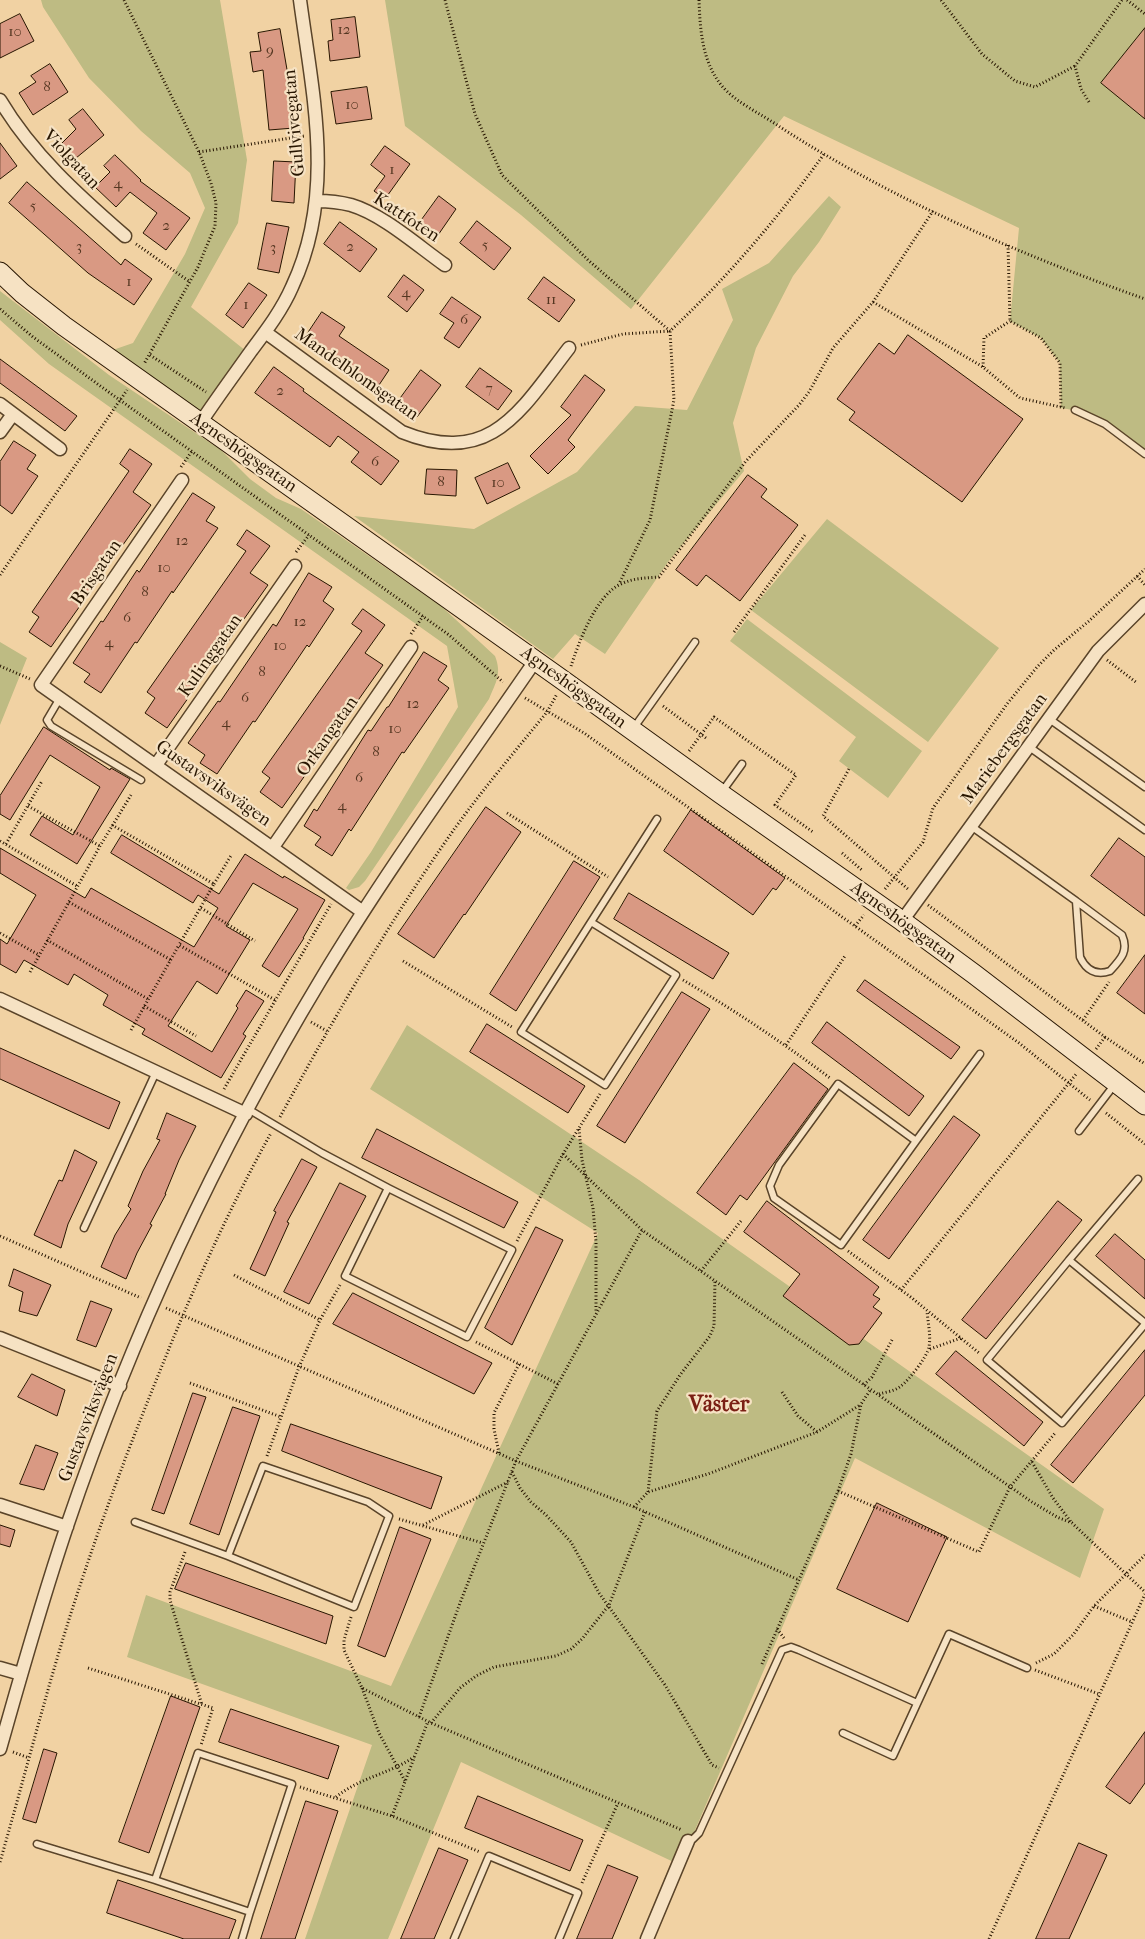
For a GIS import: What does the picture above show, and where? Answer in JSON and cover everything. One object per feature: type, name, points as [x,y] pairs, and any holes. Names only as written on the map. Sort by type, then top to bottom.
[{"type":"street","name":"Gullvivegatan","points":[[201,422],[284,303],[299,270],[309,238],[317,201],[318,134],[300,0]]},
{"type":"street","name":"Violgatan","points":[[0,100],[19,128],[55,172],[125,236]]},
{"type":"street","name":"Kattfoten","points":[[317,201],[335,201],[367,212],[445,265]]},
{"type":"street","name":"Agneshögsgatan","points":[[0,272],[42,310],[902,921],[1145,1105]]},
{"type":"street","name":"Mandelblomsgatan","points":[[265,332],[402,432],[420,440],[444,443],[463,443],[494,432],[521,409],[568,348]]},
{"type":"street","points":[[0,404],[60,449]]},
{"type":"street","points":[[0,432],[12,414]]},
{"type":"street","name":"Brisgatan","points":[[42,685],[182,480]]},
{"type":"street","name":"Kulinggatan","points":[[156,765],[295,566]]},
{"type":"street","name":"Mariebergsgatan","points":[[902,921],[1098,651],[1145,604]]},
{"type":"street","name":"Orkangatan","points":[[273,847],[411,647]]},
{"type":"street","name":"Gustavsviksvägen","points":[[5,1750],[21,1674],[67,1527],[120,1386],[154,1304],[208,1189],[247,1112],[319,982],[363,912],[446,788],[536,661]]},
{"type":"street","name":"Gustavsviksvägen","points":[[42,685],[363,912]]},
{"type":"street","points":[[0,999],[218,1101],[247,1112]]},
{"type":"street","points":[[0,1338],[120,1386]]},
{"type":"street","points":[[0,1505],[67,1527]]},
{"type":"street","points":[[0,1668],[21,1674]]},
{"type":"street","points":[[647,1939],[686,1835]]},
{"type":"lane","points":[[1075,410],[1104,424],[1145,454]]},
{"type":"lane","points":[[632,730],[695,642]]},
{"type":"lane","points":[[60,698],[48,716],[47,720],[51,726],[141,780]]},
{"type":"lane","points":[[1048,718],[1145,787]]},
{"type":"lane","points":[[1028,746],[1145,830]]},
{"type":"lane","points":[[721,794],[742,764]]},
{"type":"lane","points":[[591,922],[676,975],[605,1085],[521,1032],[616,882],[657,819]]},
{"type":"lane","points":[[971,826],[1076,901],[1122,935],[1125,949],[1110,971],[1104,973],[1091,971],[1084,965],[1080,957],[1076,901]]},
{"type":"lane","points":[[916,1141],[838,1084],[779,1165],[770,1186],[774,1198],[841,1245],[980,1054]]},
{"type":"lane","points":[[84,1228],[156,1072]]},
{"type":"lane","points":[[1079,1131],[1116,1082]]},
{"type":"lane","points":[[247,1112],[276,1124],[322,1153],[512,1250],[467,1337],[345,1276],[388,1188]]},
{"type":"lane","points":[[1070,1260],[1145,1324],[1062,1423],[987,1360],[1070,1260],[1138,1179]]},
{"type":"lane","points":[[135,1522],[228,1556],[354,1607],[389,1516],[368,1502],[263,1466],[228,1556]]},
{"type":"lane","points":[[843,1733],[893,1756],[949,1634],[1027,1668]]},
{"type":"lane","points":[[686,1835],[692,1839],[699,1832],[782,1650],[791,1647],[799,1650],[917,1703]]},
{"type":"lane","points":[[155,1880],[198,1752],[292,1784],[242,1939]]},
{"type":"lane","points":[[38,1844],[250,1912]]},
{"type":"lane","points":[[454,1939],[489,1856],[578,1893],[559,1939]]},
{"type":"path","points":[[0,575],[150,355],[190,282],[215,226],[216,203],[211,183],[199,152],[124,0]]},
{"type":"path","points":[[445,0],[475,114],[502,176],[588,260],[670,330],[674,400],[650,520],[620,584]]},
{"type":"path","points":[[699,0],[700,27],[704,53],[722,86],[738,99],[824,154],[887,190],[1069,271],[1145,299]]},
{"type":"path","points":[[941,0],[982,54],[1015,81],[1035,87],[1075,66],[1122,0]]},
{"type":"path","points":[[1127,0],[1145,14]]},
{"type":"path","points":[[1075,66],[1081,89],[1088,102]]},
{"type":"path","points":[[199,152],[318,134]]},
{"type":"path","points":[[568,348],[623,334],[670,330],[691,311],[750,247],[800,188],[824,154]]},
{"type":"path","points":[[0,1862],[71,1614],[106,1510],[144,1411],[183,1316],[232,1209],[327,1031],[394,920],[456,827],[547,712],[564,681],[582,632],[589,620],[609,593],[620,584],[637,578],[660,577],[736,474],[809,392],[833,348],[873,302],[933,211]]},
{"type":"path","points":[[125,236],[190,282]]},
{"type":"path","points":[[1008,245],[1010,321]]},
{"type":"path","points":[[873,302],[983,368],[1020,398],[1061,408],[1060,363],[1041,338],[1010,321]]},
{"type":"path","points":[[0,310],[120,399],[449,634],[514,691],[584,732],[1019,1044],[1145,1144]]},
{"type":"path","points":[[983,368],[984,338],[1010,321]]},
{"type":"path","points":[[150,355],[217,399]]},
{"type":"path","points":[[295,566],[296,554],[309,535]]},
{"type":"path","points":[[734,632],[805,535]]},
{"type":"path","points":[[855,926],[923,842],[933,808],[1025,681],[1054,650],[1089,621],[1145,569]]},
{"type":"path","points":[[1137,576],[1145,585]]},
{"type":"path","points":[[411,647],[410,634],[423,616]]},
{"type":"path","points":[[1112,653],[1106,660],[1137,683]]},
{"type":"path","points":[[0,666],[42,685]]},
{"type":"path","points":[[654,699],[706,738]]},
{"type":"path","points":[[689,751],[714,717],[796,776],[775,805],[813,832]]},
{"type":"path","points":[[849,769],[823,816],[919,898],[1105,1037],[1145,1064]]},
{"type":"path","points":[[6,844],[42,781]]},
{"type":"path","points":[[30,972],[112,825],[132,795]]},
{"type":"path","points":[[28,806],[100,846]]},
{"type":"path","points":[[507,813],[616,882]]},
{"type":"path","points":[[112,825],[214,884]]},
{"type":"path","points":[[0,841],[77,886]]},
{"type":"path","points":[[131,1030],[232,854]]},
{"type":"path","points":[[218,1101],[274,1000],[338,893]]},
{"type":"path","points":[[68,902],[171,960]]},
{"type":"path","points":[[200,908],[255,942]]},
{"type":"path","points":[[0,933],[39,954]]},
{"type":"path","points":[[48,940],[148,999]]},
{"type":"path","points":[[179,945],[274,1000]]},
{"type":"path","points":[[786,1045],[846,956]]},
{"type":"path","points":[[403,961],[521,1032]]},
{"type":"path","points":[[1083,1020],[1109,984],[1110,971]]},
{"type":"path","points":[[676,975],[730,1007],[786,1045],[838,1084]]},
{"type":"path","points":[[144,1006],[196,1036]]},
{"type":"path","points":[[311,1022],[327,1031]]},
{"type":"path","points":[[901,1290],[1105,1037]]},
{"type":"path","points":[[512,1250],[563,1154],[605,1085]]},
{"type":"path","points":[[578,1129],[582,1160],[593,1208],[596,1242],[596,1314]]},
{"type":"path","points":[[563,1154],[642,1230],[1010,1487],[1047,1512],[1072,1523]]},
{"type":"path","points":[[701,1271],[741,1221]]},
{"type":"path","points":[[419,1717],[516,1461],[642,1230]]},
{"type":"path","points":[[0,1236],[499,1454],[634,1507],[799,1580]]},
{"type":"path","points":[[841,1245],[927,1310],[987,1360]]},
{"type":"path","points":[[234,1275],[320,1320]]},
{"type":"path","points":[[263,1466],[299,1367],[320,1320],[345,1276]]},
{"type":"path","points":[[648,1492],[655,1420],[658,1410],[680,1375],[710,1336],[714,1326],[715,1281]]},
{"type":"path","points":[[878,1394],[893,1391],[901,1386],[910,1377],[929,1349],[930,1339],[927,1310]]},
{"type":"path","points":[[467,1337],[558,1384]]},
{"type":"path","points":[[864,1385],[872,1377],[893,1338]]},
{"type":"path","points":[[929,1349],[961,1338]]},
{"type":"path","points":[[499,1454],[494,1429],[494,1413],[519,1364]]},
{"type":"path","points":[[190,1383],[281,1417]]},
{"type":"path","points":[[760,1669],[838,1491],[851,1454],[861,1404],[871,1389]]},
{"type":"path","points":[[782,1392],[798,1416],[817,1432]]},
{"type":"path","points":[[634,1507],[648,1492],[708,1474],[817,1432],[861,1404]]},
{"type":"path","points":[[838,1491],[978,1552],[1010,1487],[1062,1423]]},
{"type":"path","points":[[989,1939],[1145,1593],[1072,1523],[1053,1498],[1032,1462]]},
{"type":"path","points":[[512,1472],[520,1488],[531,1502],[552,1520],[572,1542],[591,1580],[665,1685],[712,1765],[716,1767]]},
{"type":"path","points":[[422,1526],[508,1482]]},
{"type":"path","points":[[392,1816],[414,1757],[430,1722],[460,1688],[494,1667],[540,1660],[571,1650],[597,1622],[609,1605],[645,1512]]},
{"type":"path","points":[[389,1516],[483,1544]]},
{"type":"path","points":[[188,1542],[170,1592],[170,1600],[202,1705]]},
{"type":"path","points":[[1027,1668],[1054,1654],[1073,1635],[1094,1606],[1145,1555]]},
{"type":"path","points":[[1094,1606],[1132,1622]]},
{"type":"path","points":[[354,1607],[344,1640],[344,1650],[362,1688],[379,1732],[405,1781]]},
{"type":"path","points":[[88,1668],[213,1708],[198,1752]]},
{"type":"path","points":[[1027,1668],[1098,1694]]},
{"type":"path","points":[[362,1688],[430,1722],[681,1830],[686,1835]]},
{"type":"path","points":[[5,1750],[29,1758]]},
{"type":"path","points":[[335,1798],[359,1782],[398,1767],[414,1757]]},
{"type":"path","points":[[712,1776],[720,1758]]},
{"type":"path","points":[[292,1784],[392,1816],[489,1856]]},
{"type":"path","points":[[578,1893],[618,1803]]},
{"type":"shaded area","points":[[41,0],[220,0],[247,160],[238,223],[191,307],[251,355],[209,422],[110,351],[133,343],[185,254],[205,208],[190,173],[141,131],[89,78],[43,7]]},
{"type":"shaded area","points":[[385,0],[1145,0],[1145,454],[1106,425],[1084,414],[1061,408],[1060,363],[1041,338],[1010,321],[1019,228],[784,116],[631,309],[521,215],[405,126]]},
{"type":"shaded area","points":[[829,196],[841,207],[819,242],[793,276],[756,348],[733,423],[744,471],[668,562],[605,654],[575,634],[553,659],[354,516],[474,529],[577,472],[635,406],[687,410],[733,320],[722,289],[769,263]]},
{"type":"shaded area","points":[[0,291],[109,375],[221,450],[250,479],[276,498],[301,509],[441,606],[495,656],[498,673],[489,699],[365,881],[359,887],[349,890],[346,888],[371,852],[458,707],[447,646],[49,364],[0,320]]},
{"type":"shaded area","points":[[827,519],[999,648],[928,742],[751,610]]},
{"type":"shaded area","points":[[747,619],[922,751],[888,798],[839,761],[856,737],[730,641]]},
{"type":"shaded area","points":[[0,642],[27,658],[0,725]]},
{"type":"shaded area","points":[[407,1025],[639,1180],[1104,1509],[1080,1578],[855,1458],[680,1865],[461,1762],[388,1939],[305,1939],[372,1745],[127,1657],[146,1595],[391,1686],[598,1233],[370,1089]]},
{"type":"building","points":[[20,14],[34,41],[0,58],[0,24]]},
{"type":"building","points":[[355,17],[360,57],[330,61],[328,41],[333,40],[331,20]]},
{"type":"building","points":[[1145,28],[1145,119],[1101,83]]},
{"type":"building","points":[[280,29],[290,87],[294,128],[269,130],[263,70],[253,72],[250,52],[261,51],[258,33]]},
{"type":"building","points":[[50,64],[68,92],[33,115],[19,93],[36,82],[31,76]]},
{"type":"building","points":[[367,87],[372,119],[336,124],[331,92]]},
{"type":"building","points":[[83,109],[104,135],[70,163],[57,148],[76,129],[69,120]]},
{"type":"building","points":[[0,143],[17,166],[0,179]]},
{"type":"building","points":[[385,146],[410,164],[385,199],[374,191],[385,176],[371,165]]},
{"type":"building","points":[[115,155],[140,181],[190,218],[166,250],[143,233],[157,213],[130,192],[116,207],[95,187],[110,172],[104,166]]},
{"type":"building","points":[[274,161],[296,162],[294,203],[272,201]]},
{"type":"building","points":[[27,182],[121,265],[125,259],[152,279],[134,305],[88,273],[9,203]]},
{"type":"building","points":[[439,196],[456,209],[436,238],[418,225]]},
{"type":"building","points":[[477,221],[511,248],[494,270],[460,243]]},
{"type":"building","points":[[340,222],[377,249],[360,272],[324,244]]},
{"type":"building","points":[[267,223],[289,227],[279,273],[258,269]]},
{"type":"building","points":[[404,275],[424,290],[407,312],[388,297]]},
{"type":"building","points":[[544,277],[575,300],[559,322],[528,299]]},
{"type":"building","points":[[249,283],[267,295],[243,328],[226,315]]},
{"type":"building","points":[[452,297],[481,317],[459,348],[444,338],[454,323],[440,314]]},
{"type":"building","points":[[322,312],[345,327],[339,336],[389,370],[375,391],[302,342]]},
{"type":"building","points":[[908,335],[1023,419],[962,502],[849,420],[855,412],[837,399],[879,343],[894,354]]},
{"type":"building","points":[[0,359],[77,416],[65,431],[0,383]]},
{"type":"building","points":[[274,367],[304,389],[303,391],[399,461],[381,485],[351,462],[359,452],[338,436],[330,447],[255,393]]},
{"type":"building","points":[[480,368],[512,391],[498,410],[466,387]]},
{"type":"building","points":[[421,370],[441,385],[417,417],[397,403]]},
{"type":"building","points":[[585,375],[605,390],[568,440],[575,447],[548,474],[530,456],[571,415],[561,407]]},
{"type":"building","points":[[14,441],[36,455],[27,469],[38,476],[12,514],[0,505],[0,462]]},
{"type":"building","points":[[130,449],[152,464],[133,492],[151,505],[51,647],[29,632],[39,617],[32,612],[129,471],[120,464]]},
{"type":"building","points":[[508,463],[520,488],[487,504],[475,478]]},
{"type":"building","points":[[427,469],[457,470],[456,496],[425,494]]},
{"type":"building","points":[[748,475],[767,489],[761,497],[798,525],[740,601],[706,575],[697,586],[676,570]]},
{"type":"building","points":[[193,493],[215,507],[206,521],[218,528],[137,643],[135,642],[101,693],[84,682],[90,674],[73,663]]},
{"type":"building","points":[[247,530],[270,546],[250,573],[268,585],[167,728],[145,713],[155,698],[147,692],[246,551],[237,545]]},
{"type":"building","points":[[309,573],[332,587],[323,601],[334,609],[309,647],[307,645],[217,774],[200,763],[205,755],[188,743],[218,701],[220,702],[273,624],[276,626]]},
{"type":"building","points":[[363,609],[385,625],[365,653],[383,665],[282,808],[260,792],[270,778],[262,772],[362,631],[352,624]]},
{"type":"building","points":[[424,652],[447,666],[438,680],[449,688],[404,753],[402,752],[351,831],[349,829],[332,856],[315,845],[321,837],[304,826],[314,809],[317,811],[368,730],[371,731]]},
{"type":"building","points":[[44,727],[110,770],[111,768],[130,779],[77,864],[30,835],[42,816],[73,835],[100,787],[50,755],[10,820],[0,814],[0,796]]},
{"type":"building","points":[[486,807],[521,832],[434,958],[398,934]]},
{"type":"building","points":[[691,810],[785,878],[776,890],[773,888],[753,915],[664,851]]},
{"type":"building","points":[[122,835],[219,894],[245,854],[283,878],[284,876],[325,900],[279,977],[262,966],[298,909],[253,883],[226,926],[250,940],[217,994],[197,981],[168,1026],[212,1052],[238,1008],[236,1006],[246,990],[264,1001],[243,1034],[246,1036],[221,1078],[142,1034],[145,1029],[103,1005],[108,995],[74,974],[68,985],[24,960],[16,973],[0,964],[0,939],[7,944],[36,895],[0,873],[0,848],[85,898],[91,888],[194,947],[218,908],[198,895],[193,903],[111,853]]},
{"type":"building","points":[[1119,838],[1145,857],[1145,916],[1091,876]]},
{"type":"building","points":[[574,861],[600,877],[516,1011],[490,994]]},
{"type":"building","points":[[629,893],[729,953],[713,979],[614,919]]},
{"type":"building","points":[[1145,955],[1145,1014],[1117,993]]},
{"type":"building","points":[[865,980],[960,1047],[951,1059],[857,991]]},
{"type":"building","points":[[682,992],[710,1009],[625,1143],[597,1126]]},
{"type":"building","points":[[827,1022],[924,1096],[909,1116],[812,1043]]},
{"type":"building","points":[[487,1024],[585,1086],[568,1113],[470,1052]]},
{"type":"building","points":[[0,1048],[120,1102],[109,1129],[0,1079]]},
{"type":"building","points":[[794,1063],[828,1089],[747,1200],[740,1195],[726,1215],[697,1193]]},
{"type":"building","points":[[167,1113],[196,1126],[126,1279],[101,1267],[115,1235],[131,1209],[128,1206],[143,1171],[160,1140],[157,1139]]},
{"type":"building","points":[[954,1116],[980,1135],[889,1259],[863,1240]]},
{"type":"building","points":[[377,1129],[518,1202],[504,1228],[362,1158]]},
{"type":"building","points":[[75,1150],[97,1162],[68,1224],[61,1248],[34,1235],[59,1180],[62,1181]]},
{"type":"building","points":[[302,1159],[317,1167],[287,1222],[289,1223],[265,1276],[250,1269],[276,1212],[274,1211]]},
{"type":"building","points":[[340,1183],[366,1196],[309,1304],[284,1292]]},
{"type":"building","points":[[767,1201],[879,1287],[873,1295],[880,1299],[873,1307],[882,1313],[859,1344],[849,1345],[783,1296],[800,1274],[744,1232]]},
{"type":"building","points":[[1058,1201],[1082,1220],[986,1339],[962,1320]]},
{"type":"building","points":[[536,1227],[563,1240],[512,1345],[485,1328]]},
{"type":"building","points":[[1115,1234],[1145,1260],[1145,1299],[1096,1256]]},
{"type":"building","points":[[14,1269],[51,1285],[37,1316],[19,1311],[23,1292],[9,1286]]},
{"type":"building","points":[[353,1293],[492,1363],[474,1394],[333,1324]]},
{"type":"building","points":[[91,1301],[112,1309],[96,1347],[77,1340]]},
{"type":"building","points":[[1145,1350],[1145,1395],[1073,1483],[1051,1465]]},
{"type":"building","points":[[956,1351],[1043,1422],[1024,1446],[936,1374]]},
{"type":"building","points":[[32,1374],[65,1390],[57,1416],[18,1397]]},
{"type":"building","points":[[193,1393],[206,1397],[164,1514],[152,1510]]},
{"type":"building","points":[[233,1407],[260,1416],[219,1535],[190,1524]]},
{"type":"building","points":[[291,1424],[442,1477],[431,1509],[282,1451]]},
{"type":"building","points":[[36,1445],[58,1453],[44,1490],[20,1484]]},
{"type":"building","points":[[877,1503],[947,1537],[908,1622],[837,1589]]},
{"type":"building","points":[[0,1525],[15,1530],[10,1547],[0,1544]]},
{"type":"building","points":[[400,1527],[431,1539],[385,1657],[358,1646]]},
{"type":"building","points":[[186,1563],[333,1616],[326,1644],[175,1589]]},
{"type":"building","points":[[171,1696],[200,1707],[149,1853],[119,1842]]},
{"type":"building","points":[[231,1709],[339,1746],[328,1779],[219,1742]]},
{"type":"building","points":[[1145,1732],[1145,1783],[1130,1804],[1106,1787]]},
{"type":"building","points":[[44,1749],[57,1753],[36,1823],[23,1819]]},
{"type":"building","points":[[478,1796],[583,1840],[570,1871],[465,1828]]},
{"type":"building","points":[[306,1801],[338,1811],[295,1939],[261,1939]]},
{"type":"building","points":[[1079,1843],[1107,1855],[1069,1939],[1036,1939]]},
{"type":"building","points":[[439,1848],[468,1860],[434,1939],[401,1939]]},
{"type":"building","points":[[608,1865],[638,1877],[612,1939],[577,1939]]},
{"type":"building","points":[[118,1880],[236,1920],[229,1939],[184,1939],[107,1913]]},
{"type":"district","name":"Väster","points":[[719,1406]]}]
